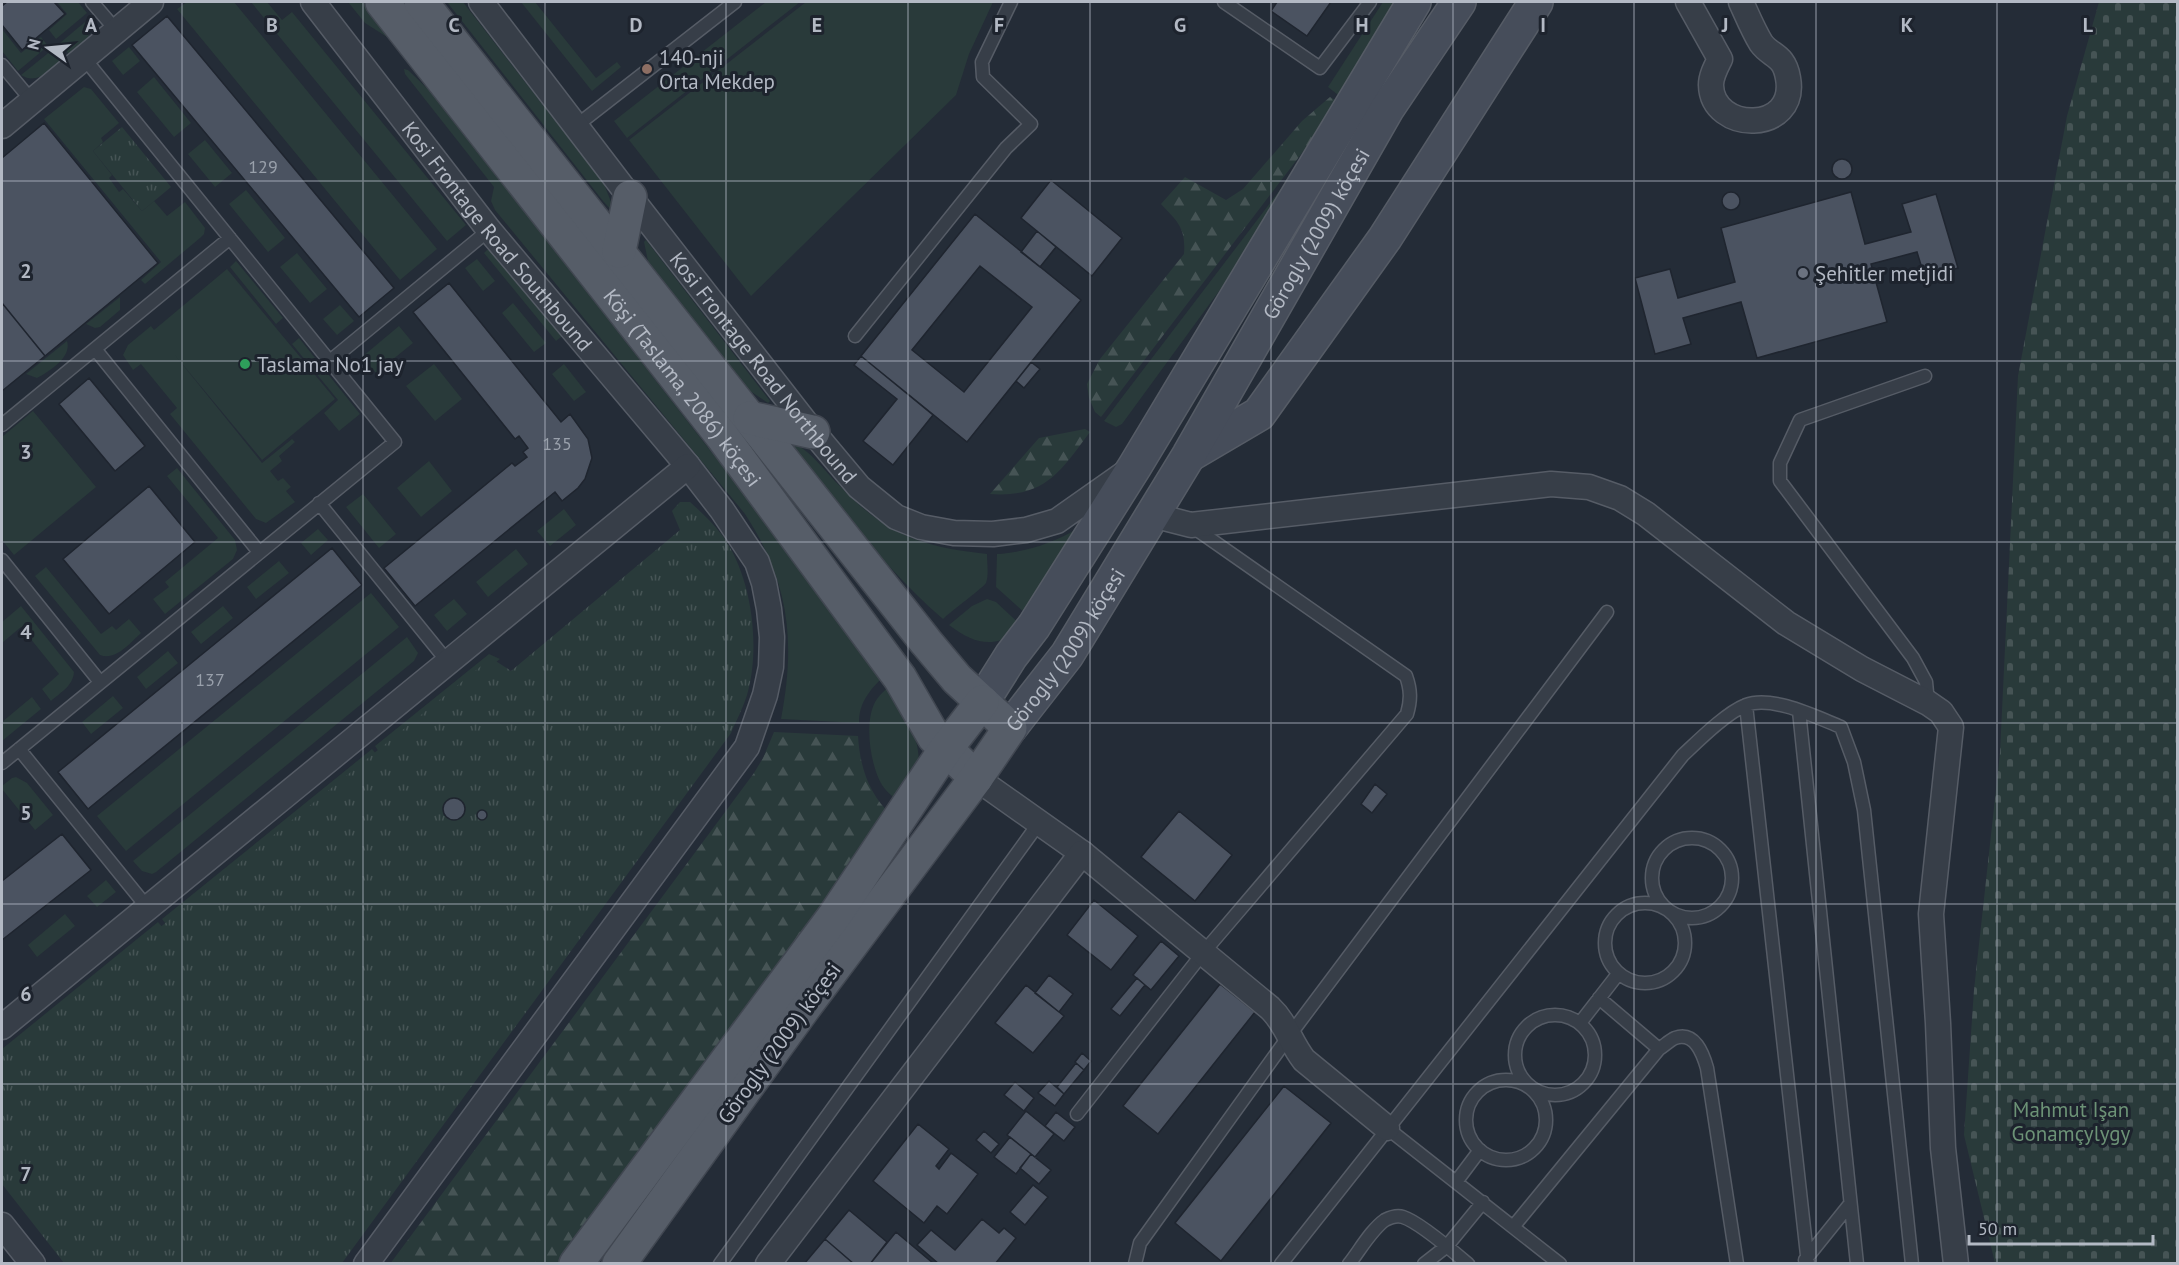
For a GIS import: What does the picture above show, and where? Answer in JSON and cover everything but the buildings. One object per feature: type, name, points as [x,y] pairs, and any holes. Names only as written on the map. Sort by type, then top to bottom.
[{"type":"main road","name":"Köşi (Taslama, 2086) köçesi","points":[[382,2],[722,436],[900,678],[934,737],[976,778]]},
{"type":"main road","name":"Köşi (Taslama, 2086) köçesi","points":[[421,2],[926,642],[957,679],[1010,728]]},
{"type":"main road","name":"Görogly (2009) köçesi","points":[[576,1263],[835,915],[945,750],[982,702],[1011,656],[1034,626],[1135,466],[1414,2]]},
{"type":"main road","name":"Görogly (2009) köçesi","points":[[619,1263],[803,1009],[1066,655],[1189,455],[1387,109],[1459,2]]},
{"type":"main road","points":[[1189,455],[1259,414],[1385,238],[1536,2]]},
{"type":"main road","points":[[619,251],[630,197]]},
{"type":"main road","points":[[750,418],[813,432]]},
{"type":"street","points":[[2,126],[151,2]]},
{"type":"street","name":"Kosi Frontage Road Southbound","points":[[313,2],[489,230],[688,466],[739,534],[757,562],[764,583],[772,637],[771,667],[765,695],[747,747],[366,1263]]},
{"type":"street","name":"Kosi Frontage Road Northbound","points":[[482,2],[813,432],[859,488],[896,517],[921,527],[954,533],[993,534],[1026,531],[1057,520],[1135,466]]},
{"type":"street","points":[[1688,2],[1720,59],[1711,87],[1714,97],[1729,114],[1752,122],[1764,120],[1780,109],[1788,92],[1789,80],[1782,61],[1762,45],[1741,2]]},
{"type":"street","points":[[2,1027],[688,466]]},
{"type":"street","points":[[1152,515],[1191,525],[1551,484],[1589,487],[1620,498],[1646,514],[1786,623],[1862,669],[1941,712],[1951,727],[1931,914],[1943,1148],[1956,1263]]},
{"type":"street","points":[[976,778],[1082,853],[1281,1018],[1295,1048],[1304,1059],[1387,1128]]},
{"type":"street","points":[[768,1263],[1082,853]]},
{"type":"street","points":[[2,1225],[33,1263]]},
{"type":"lane","points":[[92,2],[116,30]]},
{"type":"lane","points":[[576,126],[735,2]]},
{"type":"lane","points":[[855,336],[1006,148],[1031,124],[983,77],[982,62],[1011,2]]},
{"type":"lane","points":[[1224,2],[1320,68],[1370,2]]},
{"type":"lane","points":[[2,763],[395,442],[84,58]]},
{"type":"lane","points":[[2,65],[32,101]]},
{"type":"lane","points":[[330,361],[489,230]]},
{"type":"lane","points":[[2,425],[230,238]]},
{"type":"lane","points":[[94,349],[259,552]]},
{"type":"lane","points":[[1925,376],[1800,420],[1780,463],[1780,481],[1913,658],[1926,682],[1928,703]]},
{"type":"lane","points":[[319,504],[447,662]]},
{"type":"lane","points":[[1077,1114],[1203,953],[1407,714],[1411,701],[1411,688],[1406,676],[1191,525]]},
{"type":"lane","points":[[2,560],[100,682]]},
{"type":"lane","points":[[1135,1263],[1140,1244],[1289,1036],[1607,612]]},
{"type":"lane","points":[[1281,1263],[1683,755],[1713,727],[1746,705],[1771,703],[1841,727],[1854,762],[1864,810],[1912,1263]]},
{"type":"lane","points":[[1746,705],[1806,1261]]},
{"type":"lane","points":[[1799,711],[1857,1263]]},
{"type":"lane","points":[[19,749],[147,907]]},
{"type":"lane","points":[[720,1263],[1039,823]]},
{"type":"lane","points":[[1667,909],[1658,899],[1653,887],[1652,874],[1663,850],[1674,842],[1686,838],[1700,838],[1712,843],[1722,851],[1729,862],[1732,875],[1731,888],[1726,901],[1716,910],[1705,916],[1692,918],[1679,916],[1667,909],[1655,904],[1642,903],[1628,906],[1617,914],[1609,925],[1605,937],[1605,951],[1618,974],[1630,981],[1642,984],[1656,982],[1667,977],[1677,968],[1683,956],[1685,943],[1683,930],[1677,918],[1667,909]]},
{"type":"lane","points":[[1580,1023],[1618,974]]},
{"type":"lane","points":[[1599,998],[1659,1049]]},
{"type":"lane","points":[[1580,1023],[1556,1014],[1543,1016],[1531,1022],[1522,1031],[1516,1043],[1514,1055],[1519,1074],[1531,1089],[1539,1098],[1544,1110],[1546,1123],[1543,1135],[1536,1146],[1527,1154],[1509,1160],[1490,1157],[1480,1150],[1472,1141],[1467,1129],[1467,1111],[1475,1094],[1485,1086],[1496,1081],[1509,1080],[1521,1083],[1531,1089],[1544,1094],[1558,1096],[1571,1092],[1583,1084],[1591,1073],[1595,1060],[1594,1046],[1589,1033],[1580,1023]]},
{"type":"lane","points":[[1513,1227],[1659,1049],[1676,1038],[1685,1037],[1693,1040],[1702,1051],[1707,1068],[1737,1263]]},
{"type":"lane","points":[[1387,1128],[1560,1263]]},
{"type":"lane","points":[[1456,1182],[1480,1150]]},
{"type":"lane","points":[[1424,1263],[1448,1246],[1483,1203]]},
{"type":"lane","points":[[1806,1261],[1850,1204]]},
{"type":"lane","points":[[1349,1263],[1377,1227],[1387,1219],[1396,1216],[1406,1218],[1448,1246],[1468,1263]]},
{"type":"green space","points":[[57,2],[78,2],[87,13],[56,39],[49,30],[67,14]]},
{"type":"green space","points":[[187,2],[234,2],[437,249],[400,280],[177,9]]},
{"type":"green space","points":[[251,2],[267,2],[282,20],[292,12],[466,225],[447,241]]},
{"type":"green space","points":[[348,2],[363,2],[389,35],[387,37],[365,23]]},
{"type":"green space","points":[[447,2],[463,2],[604,184],[614,213],[603,201]]},
{"type":"green space","points":[[521,2],[535,2],[596,78],[617,62],[621,67],[592,91]]},
{"type":"green space","points":[[766,2],[800,2],[627,138],[614,121]]},
{"type":"green space","points":[[806,2],[993,2],[969,54],[956,95],[751,296],[629,140]]},
{"type":"green space","points":[[1383,2],[1411,2],[1314,161],[1122,424],[1116,427],[1104,421],[1347,102],[1328,87]]},
{"type":"green space","name":"Mahmut Işan Gonamçylygy","points":[[2099,2],[2177,2],[2177,1263],[1995,1263],[1964,1135],[1974,990],[2000,753],[2018,376],[2067,116]]},
{"type":"green space","points":[[91,17],[90,34],[69,54],[60,43]]},
{"type":"green space","points":[[2,29],[21,53],[41,37],[48,46],[18,71],[2,51]]},
{"type":"green space","points":[[129,47],[140,61],[123,75],[112,61]]},
{"type":"green space","points":[[52,50],[61,61],[52,69],[38,78],[27,78],[21,75]]},
{"type":"green space","points":[[404,69],[408,70],[432,93],[871,657],[884,676],[866,697],[859,723],[781,719],[786,690],[788,637],[780,588],[760,539],[745,514],[495,210],[491,201],[494,187],[405,74]]},
{"type":"green space","points":[[154,77],[191,123],[174,137],[137,92]]},
{"type":"green space","points":[[84,87],[91,89],[119,123],[101,138],[103,142],[93,151],[112,175],[109,178],[119,192],[123,189],[142,211],[154,201],[167,216],[185,202],[205,228],[200,238],[145,284],[141,280],[161,262],[44,119]]},
{"type":"green space","points":[[1330,97],[1340,103],[1101,417],[1095,412],[1089,398],[1087,384],[1100,359],[1184,254],[1184,238],[1180,226],[1161,204],[1185,177],[1226,200],[1243,189],[1302,121]]},
{"type":"green space","points":[[122,127],[171,187],[142,211],[93,151]]},
{"type":"green space","points":[[205,140],[232,173],[215,187],[188,154]]},
{"type":"green space","points":[[246,190],[285,238],[268,252],[229,204]]},
{"type":"green space","points":[[646,240],[770,401],[768,403],[747,389],[648,261],[644,242]]},
{"type":"green space","points":[[491,250],[565,334],[556,341],[484,253]]},
{"type":"green space","points":[[297,253],[327,289],[310,303],[280,267]]},
{"type":"green space","points":[[477,259],[495,281],[483,291],[465,268]]},
{"type":"green space","points":[[236,261],[283,318],[276,324],[230,267]]},
{"type":"green space","name":"Taslama No1 jay","points":[[227,269],[335,399],[262,460],[174,354],[262,463],[292,439],[295,442],[279,456],[282,461],[270,471],[278,481],[283,478],[291,487],[286,491],[295,502],[266,523],[256,519],[170,414],[177,408],[141,364],[133,370],[123,355],[128,345],[151,326],[154,330]]},
{"type":"green space","points":[[120,297],[120,310],[100,327],[95,328],[86,324]]},
{"type":"green space","points":[[513,303],[546,343],[534,352],[502,313]]},
{"type":"green space","points":[[340,305],[354,321],[337,335],[323,319]]},
{"type":"green space","points":[[399,326],[413,343],[376,373],[362,357]]},
{"type":"green space","points":[[299,338],[360,414],[339,431],[324,413],[338,400],[292,344]]},
{"type":"green space","points":[[67,341],[66,353],[54,367],[37,378],[26,374]]},
{"type":"green space","points":[[434,364],[462,399],[435,421],[406,386]]},
{"type":"green space","points":[[564,364],[586,392],[574,401],[552,374]]},
{"type":"green space","points":[[33,411],[96,487],[14,555],[2,540],[2,437]]},
{"type":"green space","points":[[1085,429],[1090,432],[1060,470],[1049,480],[1025,492],[990,494],[1039,438]]},
{"type":"green space","points":[[792,443],[805,450],[857,503],[890,527],[924,542],[987,554],[986,583],[943,619],[903,581],[866,540],[796,454],[791,447]]},
{"type":"green space","points":[[429,461],[452,491],[421,517],[397,488]]},
{"type":"green space","points":[[177,468],[235,540],[237,550],[233,559],[165,614],[153,599],[169,587],[165,582],[218,538],[167,476]]},
{"type":"green space","points":[[363,494],[396,534],[379,548],[346,507]]},
{"type":"green space","points":[[680,502],[690,502],[722,535],[741,571],[747,591],[753,634],[751,676],[747,695],[731,733],[342,1263],[64,1263],[2,1184],[2,1056],[491,658],[511,671],[680,530],[672,511]]},
{"type":"green space","points":[[564,509],[576,525],[550,546],[537,531]]},
{"type":"green space","points":[[1079,528],[1035,622],[996,587],[997,554],[1039,546]]},
{"type":"green space","points":[[318,529],[328,540],[311,555],[301,543]]},
{"type":"green space","points":[[516,549],[528,564],[488,597],[476,582]]},
{"type":"green space","points":[[279,561],[289,573],[256,599],[247,587]]},
{"type":"green space","points":[[46,567],[101,634],[112,626],[116,630],[129,619],[141,633],[112,656],[100,655],[35,576]]},
{"type":"green space","points":[[371,593],[399,627],[126,851],[97,816]]},
{"type":"green space","points":[[454,599],[467,614],[447,631],[434,615]]},
{"type":"green space","points":[[987,599],[996,602],[1025,629],[1005,639],[987,642],[969,637],[949,625],[972,606]]},
{"type":"green space","points":[[21,606],[74,672],[69,685],[51,701],[42,689],[59,674],[21,627],[2,643],[2,622]]},
{"type":"green space","points":[[223,606],[233,618],[201,644],[191,632]]},
{"type":"green space","points":[[407,637],[418,653],[414,661],[156,872],[152,874],[142,871],[133,861]]},
{"type":"green space","points":[[168,651],[178,663],[146,689],[137,677]]},
{"type":"green space","points":[[489,654],[500,659],[381,755],[375,746]]},
{"type":"green space","points":[[890,685],[911,726],[918,748],[918,770],[902,804],[882,785],[871,754],[870,718],[878,697]]},
{"type":"green space","points":[[113,696],[123,708],[91,734],[82,722]]},
{"type":"green space","points":[[32,697],[41,709],[2,741],[2,722]]},
{"type":"green space","points":[[774,732],[858,736],[867,780],[877,799],[892,816],[565,1263],[390,1264],[754,773]]},
{"type":"green space","points":[[372,749],[379,757],[169,928],[162,919]]},
{"type":"green space","points":[[16,777],[27,783],[53,815],[35,830],[2,789],[2,786]]},
{"type":"green space","points":[[106,880],[116,892],[97,907],[87,896]]},
{"type":"green space","points":[[65,914],[75,926],[37,957],[28,945]]},
{"type":"green space","points":[[158,922],[165,930],[2,1063],[2,1049]]},
{"type":"place","name":"140-nji Orta Mekdep","points":[[647,69]]},
{"type":"place","name":"Şehitler metjidi","points":[[1803,273]]},
{"type":"place","name":"Taslama No1 jay","points":[[245,364]]}]
